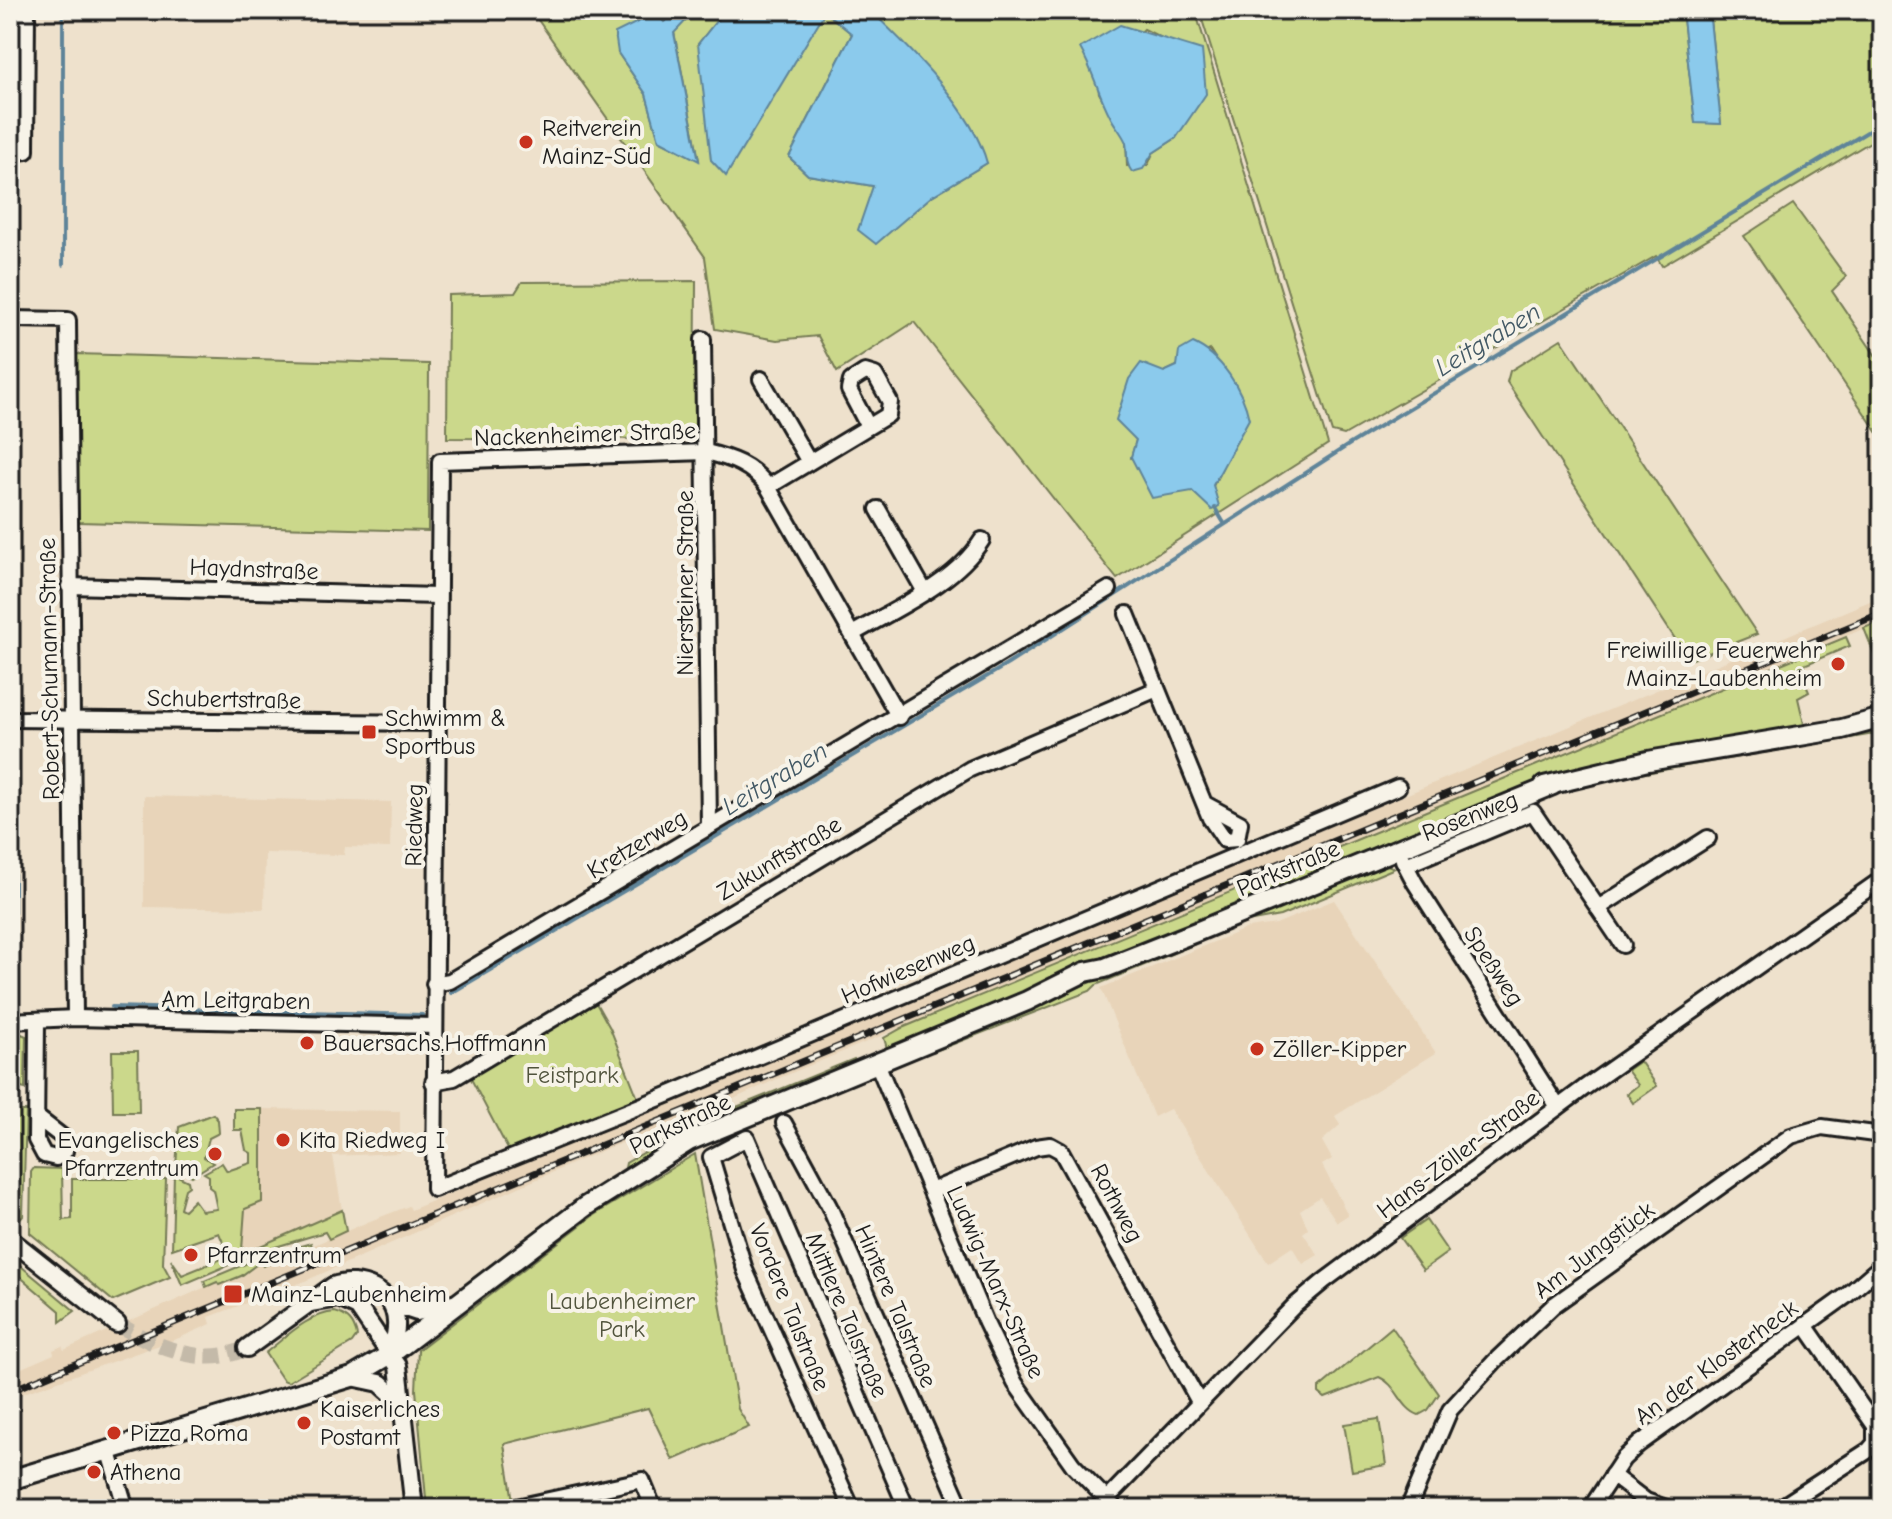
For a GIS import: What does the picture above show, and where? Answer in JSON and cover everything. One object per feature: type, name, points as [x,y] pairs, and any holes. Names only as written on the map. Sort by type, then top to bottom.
[{"type":"main road","name":"Parkstraße","points":[[10,1480],[352,1377],[391,1354],[586,1206],[689,1141],[1027,1001],[1085,972],[1105,968],[1489,809],[1532,788],[1648,761],[1842,729],[1882,718]]},
{"type":"main road","name":"Parkstraße","points":[[1842,729],[1882,728]]},
{"type":"street","points":[[10,153],[26,151],[27,10]]},
{"type":"street","name":"Robert-Schumann-Straße","points":[[10,319],[68,320],[75,1018]]},
{"type":"street","name":"Niersteiner Straße","points":[[703,339],[709,827]]},
{"type":"street","points":[[761,379],[809,462]]},
{"type":"street","points":[[768,487],[868,426]]},
{"type":"street","name":"Nackenheimer Straße","points":[[440,461],[706,452],[742,463],[760,475],[768,487],[854,633],[899,717]]},
{"type":"street","name":"Riedweg","points":[[434,1189],[440,461]]},
{"type":"street","points":[[878,509],[925,592]]},
{"type":"street","points":[[854,633],[925,592],[964,563],[982,540]]},
{"type":"street","name":"Haydnstraße","points":[[69,586],[437,596]]},
{"type":"street","name":"Kretzerweg","points":[[434,984],[450,981],[899,717],[1109,589]]},
{"type":"street","points":[[1127,614],[1205,804],[1240,823],[1240,835],[1233,848]]},
{"type":"street","name":"Zukunftstraße","points":[[433,1082],[454,1078],[970,769],[1157,689]]},
{"type":"street","name":"Schubertstraße","points":[[10,719],[438,723]]},
{"type":"street","name":"Hofwiesenweg","points":[[434,1189],[665,1096],[1233,848],[1398,787]]},
{"type":"street","name":"Rosenweg","points":[[1406,865],[1533,812],[1623,945]]},
{"type":"street","points":[[1598,908],[1708,838]]},
{"type":"street","name":"Speßweg","points":[[1398,847],[1406,865],[1558,1107]]},
{"type":"street","name":"Hans-Zöller-Straße","points":[[1107,1506],[1199,1402],[1293,1307],[1324,1281],[1558,1107],[1882,879]]},
{"type":"street","name":"Am Leitgraben","points":[[10,1021],[75,1018],[434,1026]]},
{"type":"street","points":[[37,1021],[38,1118]]},
{"type":"street","name":"Ludwig-Marx-Straße","points":[[877,1063],[986,1323],[1015,1383],[1073,1465],[1107,1506]]},
{"type":"street","name":"Hintere Talstraße","points":[[784,1123],[829,1206],[962,1509]]},
{"type":"street","name":"Am Jungstück","points":[[1408,1509],[1450,1410],[1554,1305],[1791,1136],[1822,1127],[1882,1135]]},
{"type":"street","name":"Vordere Talstraße","points":[[747,1138],[711,1157],[745,1270],[852,1509]]},
{"type":"street","name":"Mittlere Talstraße","points":[[747,1138],[907,1509]]},
{"type":"street","name":"Rothweg","points":[[931,1191],[1036,1147],[1050,1145],[1061,1151],[1199,1402]]},
{"type":"street","points":[[10,1239],[117,1324]]},
{"type":"street","name":"An der Klosterheck","points":[[1590,1509],[1612,1475],[1639,1444],[1668,1420],[1805,1325],[1882,1265]]},
{"type":"street","points":[[247,1348],[333,1286],[349,1281],[367,1284],[390,1303],[409,1311],[433,1311],[467,1297]]},
{"type":"street","points":[[310,1303],[332,1298],[352,1302],[366,1315],[391,1354],[401,1376],[414,1509]]},
{"type":"street","points":[[390,1303],[396,1320],[391,1354]]},
{"type":"street","points":[[1778,1509],[1869,1450],[1876,1435],[1875,1426],[1805,1325]]},
{"type":"street","points":[[352,1377],[380,1383],[404,1405]]},
{"type":"street","points":[[108,1449],[126,1509]]},
{"type":"street","points":[[1612,1475],[1646,1501],[1669,1509]]},
{"type":"street","points":[[487,1509],[507,1509],[642,1480],[654,1509]]},
{"type":"shaded area","points":[[1882,596],[1882,674],[1863,629],[777,1079],[686,1121],[608,1148],[305,1281],[209,1317],[211,1324],[179,1338],[10,1398],[10,1373],[54,1354],[53,1350],[62,1346],[64,1350],[217,1282],[219,1285],[261,1262],[272,1263],[409,1206],[411,1210]]},
{"type":"shaded area","points":[[144,796],[391,802],[390,848],[345,847],[344,855],[265,853],[264,909],[144,907]]},
{"type":"shaded area","name":"Zöller-Kipper","points":[[1334,900],[1436,1053],[1335,1116],[1340,1125],[1322,1141],[1332,1159],[1322,1165],[1348,1215],[1337,1222],[1320,1197],[1300,1210],[1308,1229],[1303,1233],[1318,1255],[1303,1264],[1292,1247],[1268,1263],[1170,1109],[1154,1117],[1101,988],[1248,928],[1276,924]]},
{"type":"shaded area","points":[[262,1109],[400,1111],[400,1153],[333,1156],[342,1210],[249,1251],[242,1250],[245,1209],[262,1201]]},
{"type":"green space","points":[[531,10],[682,10],[618,53],[646,94],[659,140],[699,160],[674,32],[696,10],[725,10],[698,44],[825,12],[852,34],[789,157],[808,175],[873,186],[876,243],[932,196],[987,163],[872,12],[866,10],[1195,10],[1328,444],[1117,579],[914,322],[837,372],[818,336],[777,340],[715,329],[705,257]],"holes":[[[1144,29],[1164,39],[1176,138],[1153,153],[1148,165],[1127,166],[1126,140],[1099,93],[1097,77]],[[1210,350],[1224,372],[1223,466],[1213,486],[1218,506],[1213,509],[1192,491],[1131,458],[1136,440],[1130,432],[1164,372]]]},
{"type":"green space","points":[[1199,10],[1682,10],[1695,122],[1721,124],[1709,10],[1823,10],[1829,14],[1882,10],[1882,135],[1662,266],[1656,256],[1344,435],[1332,432]]},
{"type":"green space","points":[[1793,204],[1846,277],[1832,291],[1882,365],[1882,439],[1744,236]]},
{"type":"green space","points":[[696,281],[695,439],[447,438],[448,295],[515,293],[522,282]]},
{"type":"green space","points":[[1561,339],[1757,634],[1693,659],[1685,654],[1507,382],[1510,371]]},
{"type":"green space","points":[[76,354],[429,364],[428,531],[78,522]]},
{"type":"green space","points":[[1882,621],[1882,674],[1864,628]]},
{"type":"green space","points":[[1846,637],[1850,646],[1799,667],[1809,692],[1798,698],[1805,728],[1557,776],[1523,787],[888,1052],[884,1038],[902,1028]]},
{"type":"green space","points":[[1874,734],[1639,774],[1561,792],[1456,833],[1418,853],[1420,846],[1564,788],[1615,773]]},
{"type":"green space","points":[[1382,863],[1395,868],[1280,916],[1247,922],[1214,936]]},
{"type":"green space","points":[[1185,943],[1193,945],[1096,985],[1090,991],[935,1051],[940,1044]]},
{"type":"green space","name":"Feistpark","points":[[596,1003],[610,1028],[639,1101],[511,1155],[470,1077]]},
{"type":"green space","points":[[10,1029],[26,1036],[25,1089],[21,1088],[20,1059],[10,1058]]},
{"type":"green space","points":[[112,1051],[138,1051],[139,1112],[113,1112]]},
{"type":"green space","points":[[854,1059],[856,1064],[692,1132],[625,1168],[626,1163],[690,1126]]},
{"type":"green space","points":[[1640,1061],[1657,1086],[1633,1103],[1627,1094],[1638,1085],[1627,1070]]},
{"type":"green space","points":[[234,1109],[262,1109],[262,1202],[245,1209],[242,1250],[249,1251],[342,1210],[346,1231],[329,1239],[325,1232],[259,1252],[182,1285],[171,1259],[182,1275],[229,1256],[219,1233],[172,1249],[174,1174],[188,1181],[189,1186],[185,1189],[180,1208],[184,1210],[194,1200],[202,1211],[217,1209],[213,1190],[209,1187],[209,1176],[204,1173],[222,1163],[227,1171],[251,1163],[251,1153],[246,1150],[242,1130],[234,1130]]},
{"type":"green space","points":[[10,1111],[26,1111],[23,1216],[17,1223],[10,1217]]},
{"type":"green space","points":[[213,1114],[218,1120],[219,1133],[209,1138],[204,1157],[213,1163],[192,1176],[176,1166],[179,1127]]},
{"type":"green space","name":"Laubenheimer Park","points":[[695,1154],[738,1409],[749,1427],[673,1460],[648,1408],[504,1444],[513,1501],[473,1509],[427,1509],[416,1390],[418,1350],[594,1215]]},
{"type":"green space","points":[[34,1168],[62,1169],[63,1220],[72,1219],[72,1179],[166,1179],[163,1264],[170,1277],[113,1301],[30,1233],[31,1172]]},
{"type":"green space","points":[[1426,1220],[1448,1252],[1423,1270],[1400,1238]]},
{"type":"green space","points":[[311,1243],[312,1247],[263,1266],[260,1262],[241,1276],[206,1287],[204,1281],[262,1257]]},
{"type":"green space","points":[[10,1257],[75,1311],[60,1322],[60,1311],[10,1268]]},
{"type":"green space","points":[[335,1312],[352,1323],[357,1336],[352,1343],[288,1382],[283,1380],[265,1353],[307,1322]]},
{"type":"green space","points":[[1392,1327],[1439,1394],[1428,1410],[1419,1415],[1413,1412],[1379,1377],[1325,1398],[1319,1393],[1319,1388]]},
{"type":"green space","points":[[1379,1419],[1386,1465],[1352,1471],[1344,1424]]},
{"type":"water","points":[[682,10],[696,10],[674,33],[699,161],[659,140],[646,94],[618,53],[615,33],[656,13],[664,22]]},
{"type":"water","points":[[725,10],[872,12],[922,62],[955,102],[969,122],[987,163],[932,196],[876,244],[858,230],[873,186],[808,175],[789,157],[852,34],[825,12],[726,176],[711,160],[698,44]]},
{"type":"water","points":[[1682,10],[1709,10],[1721,124],[1695,123]]},
{"type":"water","points":[[1120,25],[1202,50],[1206,94],[1176,138],[1153,153],[1143,169],[1132,172],[1125,140],[1106,107],[1080,48]]},
{"type":"water","points":[[1193,343],[1213,356],[1229,375],[1242,397],[1249,419],[1213,485],[1219,506],[1212,510],[1192,491],[1152,498],[1131,457],[1136,440],[1116,420],[1129,379],[1141,363],[1164,372],[1177,366],[1179,351]]},
{"type":"waterway","points":[[63,10],[63,265]]},
{"type":"waterway","name":"Leitgraben","points":[[451,993],[1008,664],[1350,444],[1882,123]]},
{"type":"waterway","points":[[1215,508],[1224,523]]},
{"type":"waterway","points":[[14,730],[14,1012]]},
{"type":"waterway","name":"Leitgraben","points":[[112,1007],[423,1015]]},
{"type":"tunnel","points":[[117,1324],[164,1347],[197,1356],[230,1354],[247,1348]]},
{"type":"railway","points":[[10,1391],[1882,613]]},
{"type":"place","name":"Reitverein Mainz-Süd","points":[[526,142]]},
{"type":"place","name":"Freiwillige Feuerwehr Mainz-Laubenheim","points":[[1838,664]]},
{"type":"place","name":"Schwimm & Sportbus","points":[[369,732]]},
{"type":"place","name":"Bauersachs.Hoffmann","points":[[307,1043]]},
{"type":"place","name":"Zöller-Kipper","points":[[1257,1049]]},
{"type":"place","name":"Kita Riedweg I","points":[[283,1140]]},
{"type":"place","name":"Evangelisches Pfarrzentrum","points":[[215,1154]]},
{"type":"place","name":"Pfarrzentrum","points":[[191,1255]]},
{"type":"place","name":"Mainz-Laubenheim","points":[[233,1294]]},
{"type":"place","name":"Kaiserliches Postamt","points":[[304,1423]]},
{"type":"place","name":"Pizza Roma","points":[[114,1433]]},
{"type":"place","name":"Athena","points":[[94,1472]]}]
